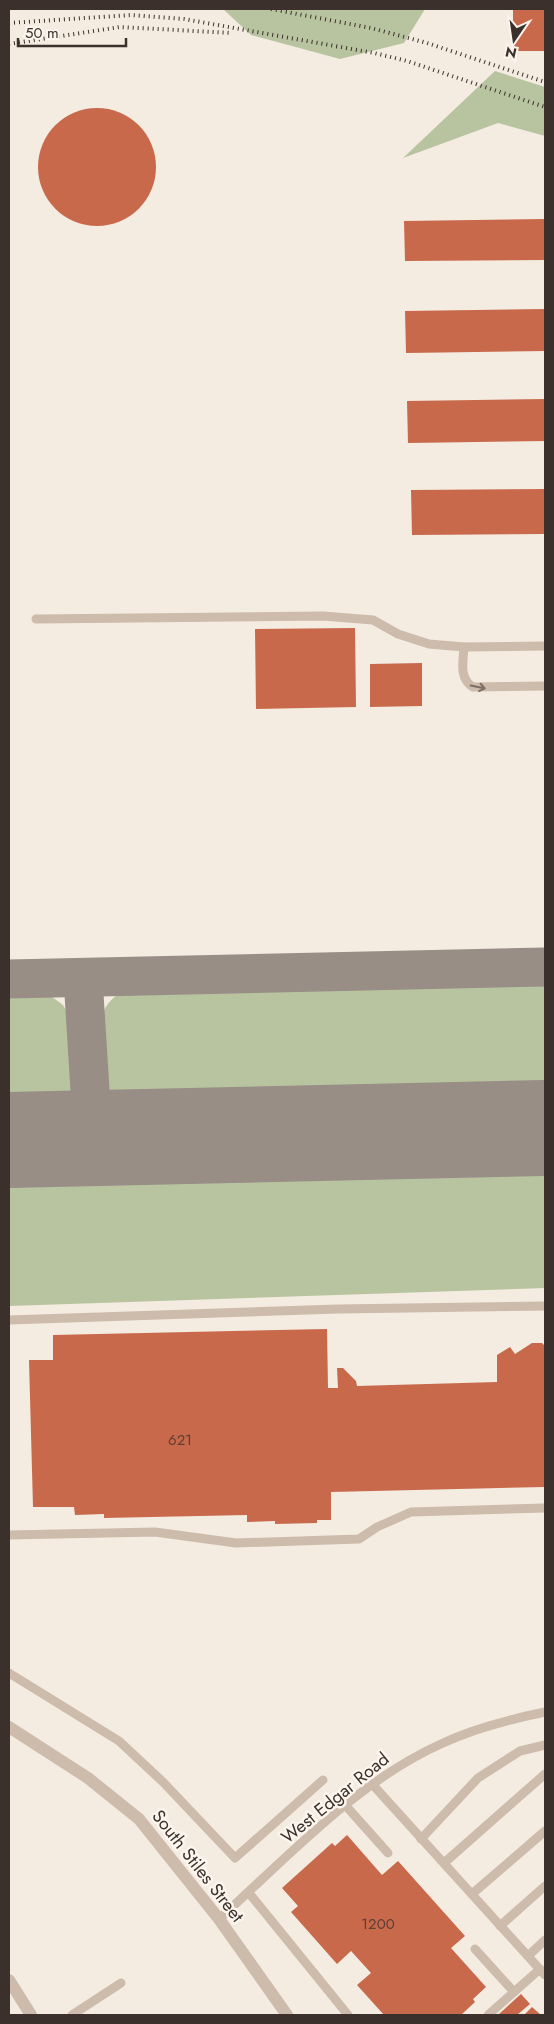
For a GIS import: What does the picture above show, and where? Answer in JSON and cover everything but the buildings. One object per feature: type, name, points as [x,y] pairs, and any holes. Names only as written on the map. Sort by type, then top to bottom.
[{"type":"street","name":"South Stiles Street","points":[[10,1730],[88,1778],[139,1819],[219,1919],[287,2015]]},
{"type":"street","points":[[9,1980],[31,2015]]},
{"type":"lane","points":[[36,619],[323,616],[373,620],[398,634],[429,644],[464,647],[545,646]]},
{"type":"lane","points":[[464,647],[464,677],[466,683],[473,687],[545,686]]},
{"type":"lane","points":[[9,1320],[545,1306]]},
{"type":"lane","points":[[9,1535],[155,1532],[236,1543],[359,1539],[377,1527],[411,1512],[545,1508]]},
{"type":"lane","points":[[9,1673],[119,1741],[163,1782],[235,1858],[323,1780]]},
{"type":"lane","name":"West Edgar Road","points":[[219,1919],[346,1806],[391,1771],[443,1743],[508,1720],[545,1712]]},
{"type":"lane","points":[[422,1839],[478,1778],[520,1751],[545,1746]]},
{"type":"lane","points":[[444,1863],[545,1774]]},
{"type":"lane","points":[[373,1785],[542,1972],[514,1992],[488,2015]]},
{"type":"lane","points":[[346,1806],[388,1853]]},
{"type":"lane","points":[[472,1894],[545,1831]]},
{"type":"lane","points":[[500,1926],[545,1886]]},
{"type":"lane","points":[[249,1893],[348,2015]]},
{"type":"lane","points":[[528,1956],[545,1940]]},
{"type":"lane","points":[[475,1949],[514,1992]]},
{"type":"lane","points":[[72,2015],[120,1983]]},
{"type":"green space","points":[[223,9],[425,9],[404,43],[340,59],[251,35]]},
{"type":"green space","points":[[495,71],[545,87],[545,136],[498,123],[403,158]]},
{"type":"green space","points":[[528,979],[545,984],[545,1086],[107,1096],[102,1093],[100,1083],[100,1021],[104,1010],[110,1002],[127,989]]},
{"type":"green space","points":[[44,991],[63,1005],[73,1022],[74,1093],[70,1097],[9,1098],[9,992]]},
{"type":"green space","points":[[545,1167],[545,1288],[9,1306],[9,1180]]},
{"type":"taxiway","points":[[9,979],[545,967]]},
{"type":"taxiway","points":[[83,978],[93,1138]]},
{"type":"runway","points":[[9,1140],[545,1128]]},
{"type":"railway","points":[[271,9],[371,28],[427,43],[545,82]]},
{"type":"railway","points":[[9,23],[131,15],[184,19],[374,53],[407,61],[545,107]]},
{"type":"railway","points":[[9,44],[120,27],[232,33]]}]
